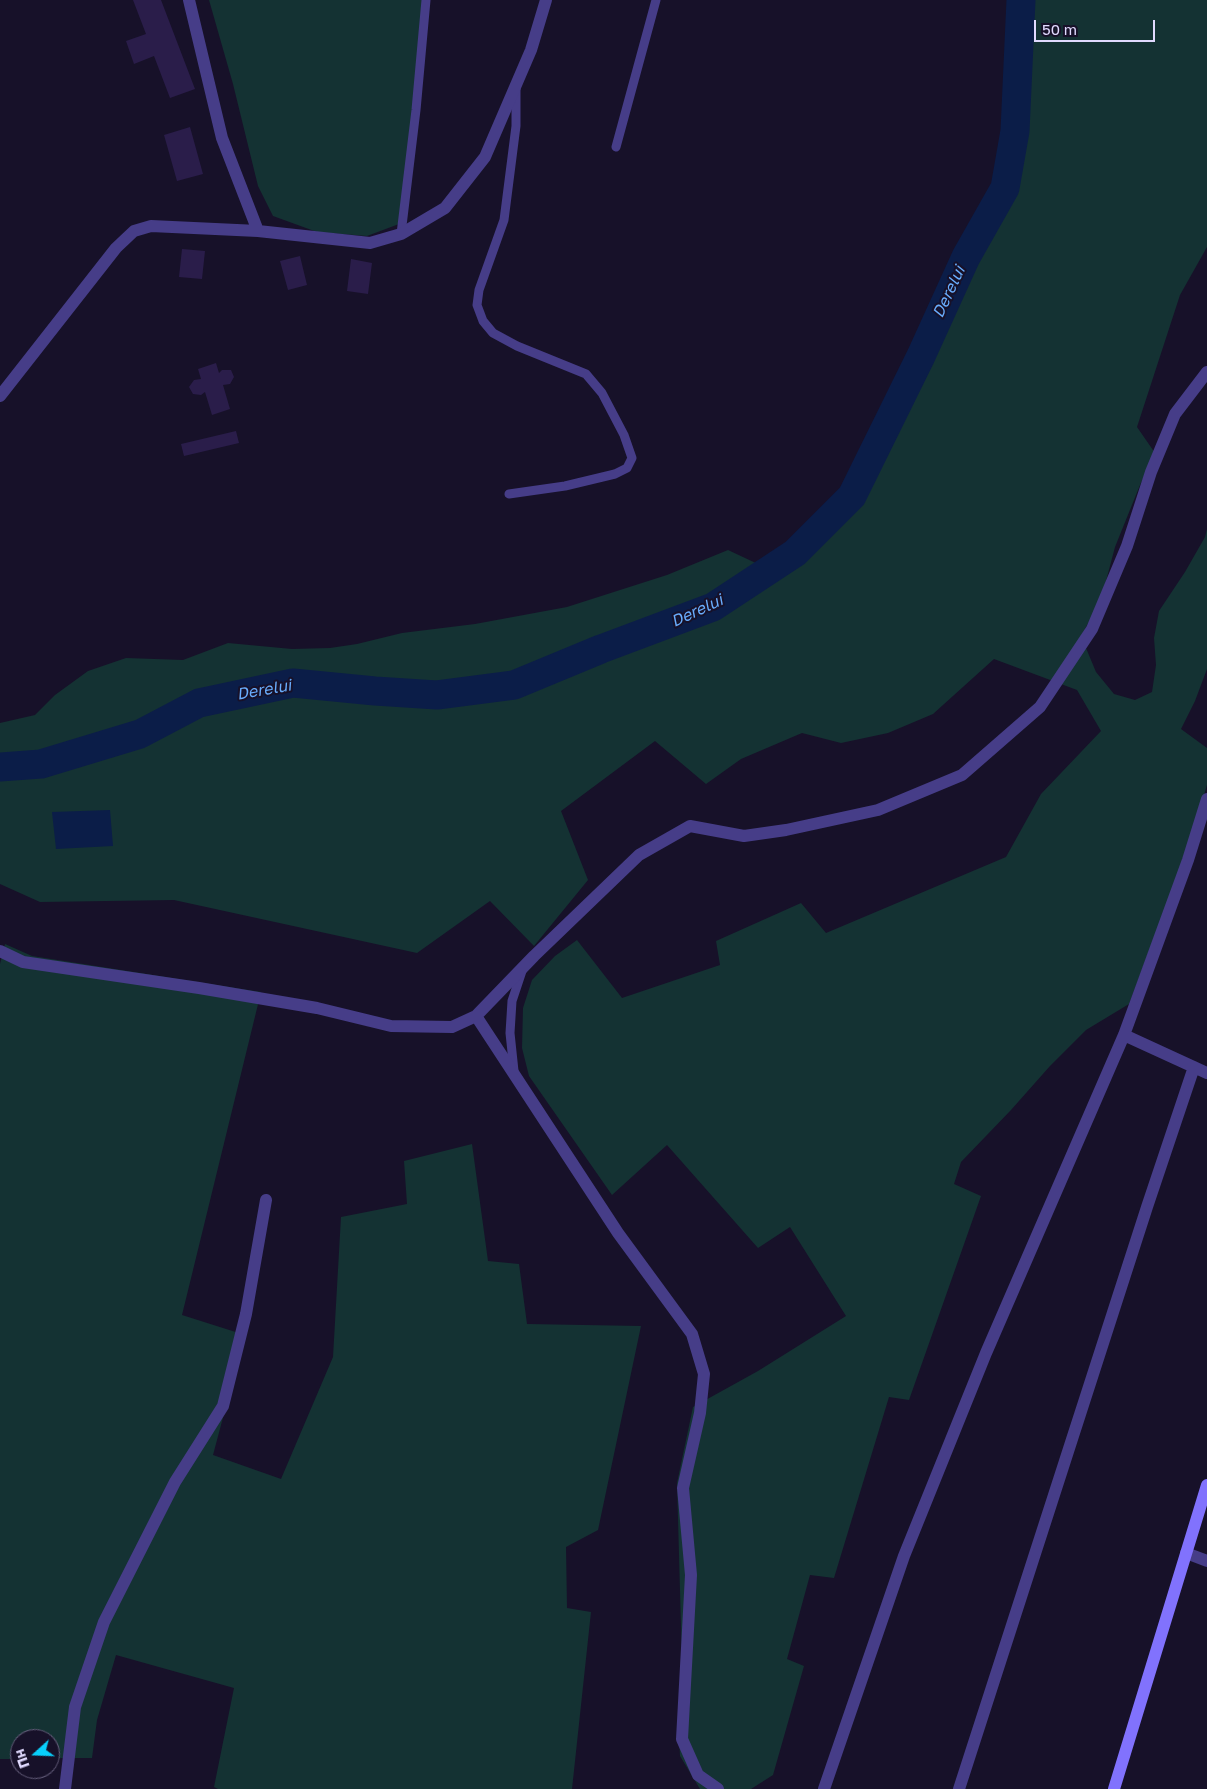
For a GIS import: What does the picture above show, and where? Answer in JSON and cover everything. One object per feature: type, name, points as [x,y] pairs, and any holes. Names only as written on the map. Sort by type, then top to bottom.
[{"type":"main road","points":[[1114,1789],[1207,1485]]},
{"type":"street","points":[[189,0],[222,138],[258,231]]},
{"type":"street","points":[[0,396],[116,248],[134,231],[151,226],[258,231],[370,243],[401,234],[445,208],[485,157],[531,50],[546,0]]},
{"type":"street","points":[[0,951],[23,962],[307,1006],[391,1026],[452,1027],[476,1016],[523,967],[639,855],[690,826],[744,836],[786,830],[878,810],[962,775],[1040,707],[1092,629],[1127,546],[1151,472],[1175,414],[1207,372]]},
{"type":"street","points":[[824,1789],[904,1556],[986,1353],[1124,1035],[1188,860],[1207,799]]},
{"type":"street","points":[[476,1016],[618,1234],[692,1334],[704,1374],[700,1413],[683,1488],[690,1575],[682,1739],[698,1776],[718,1789]]},
{"type":"street","points":[[1124,1035],[1207,1073]]},
{"type":"street","points":[[960,1789],[1147,1207],[1194,1067]]},
{"type":"street","points":[[65,1789],[75,1707],[104,1622],[176,1482],[223,1406],[246,1314],[266,1200]]},
{"type":"street","points":[[1186,1553],[1207,1561]]},
{"type":"lane","points":[[401,234],[416,110],[426,0]]},
{"type":"lane","points":[[616,147],[656,0]]},
{"type":"lane","points":[[509,494],[565,486],[615,474],[627,468],[632,458],[624,435],[602,393],[586,374],[517,346],[493,334],[483,321],[478,305],[479,290],[504,220],[516,126],[516,84]]},
{"type":"lane","points":[[514,1074],[510,1033],[512,1001],[523,967]]},
{"type":"green space","points":[[209,0],[424,0],[421,51],[399,224],[367,236],[317,232],[273,216],[258,186],[233,84]]},
{"type":"green space","points":[[1029,0],[1207,0],[1207,247],[1180,295],[1137,427],[1155,453],[1115,547],[1101,600],[1081,636],[1096,672],[1114,694],[1135,700],[1152,692],[1156,665],[1154,638],[1159,611],[1185,572],[1205,537],[1207,529],[1207,669],[1195,701],[1181,729],[1207,748],[1207,785],[1186,853],[1129,1004],[1086,1030],[961,1162],[954,1184],[981,1196],[909,1400],[889,1397],[834,1578],[810,1575],[787,1659],[804,1666],[773,1775],[751,1789],[700,1789],[680,1756],[678,1720],[682,1662],[677,1483],[693,1407],[758,1371],[846,1316],[790,1227],[758,1248],[667,1145],[612,1195],[529,1076],[522,1048],[523,1008],[532,980],[555,956],[577,940],[622,998],[720,965],[716,941],[801,903],[826,933],[1006,857],[1041,794],[1101,731],[1077,690],[994,659],[933,714],[888,733],[841,743],[802,733],[741,759],[706,784],[655,741],[561,811],[588,880],[534,946],[490,901],[417,953],[174,900],[40,902],[0,884],[0,723],[35,715],[55,695],[88,671],[126,658],[183,660],[228,643],[292,649],[330,648],[357,644],[402,633],[475,624],[567,607],[667,575],[728,550],[760,565],[782,566],[820,538],[852,508],[876,458],[912,394],[979,252],[1005,205],[1017,164]]},
{"type":"green space","points":[[5,944],[32,956],[261,992],[182,1315],[245,1335],[213,1455],[281,1479],[333,1357],[341,1217],[407,1204],[404,1161],[472,1144],[488,1261],[519,1264],[527,1324],[641,1326],[598,1530],[566,1547],[567,1608],[591,1612],[572,1789],[218,1789],[214,1787],[234,1688],[116,1655],[97,1720],[92,1758],[60,1758],[60,1729],[10,1729],[10,1759],[0,1759],[0,964]]},
{"type":"water","points":[[110,810],[113,846],[56,849],[52,812]]},
{"type":"building","points":[[133,0],[161,0],[195,89],[170,98],[154,56],[134,64],[126,41],[146,34]]},
{"type":"building","points":[[190,127],[203,174],[177,181],[164,135]]},
{"type":"building","points":[[182,249],[205,251],[202,279],[179,277]]},
{"type":"building","points":[[300,256],[307,285],[288,290],[280,261]]},
{"type":"building","points":[[351,259],[372,263],[368,294],[347,291]]},
{"type":"building","points":[[216,363],[219,373],[222,370],[231,370],[234,377],[230,384],[223,385],[230,409],[212,415],[205,392],[201,395],[193,394],[189,387],[194,380],[201,379],[198,369]]},
{"type":"building","points":[[236,431],[239,443],[184,456],[181,444]]},
{"type":"waterway","name":"Derelui","points":[[0,767],[41,764],[140,734],[199,703],[293,683],[437,695],[514,685],[601,649],[713,607],[795,553],[852,496],[921,356],[966,257],[1005,188],[1015,131],[1021,0]]}]
